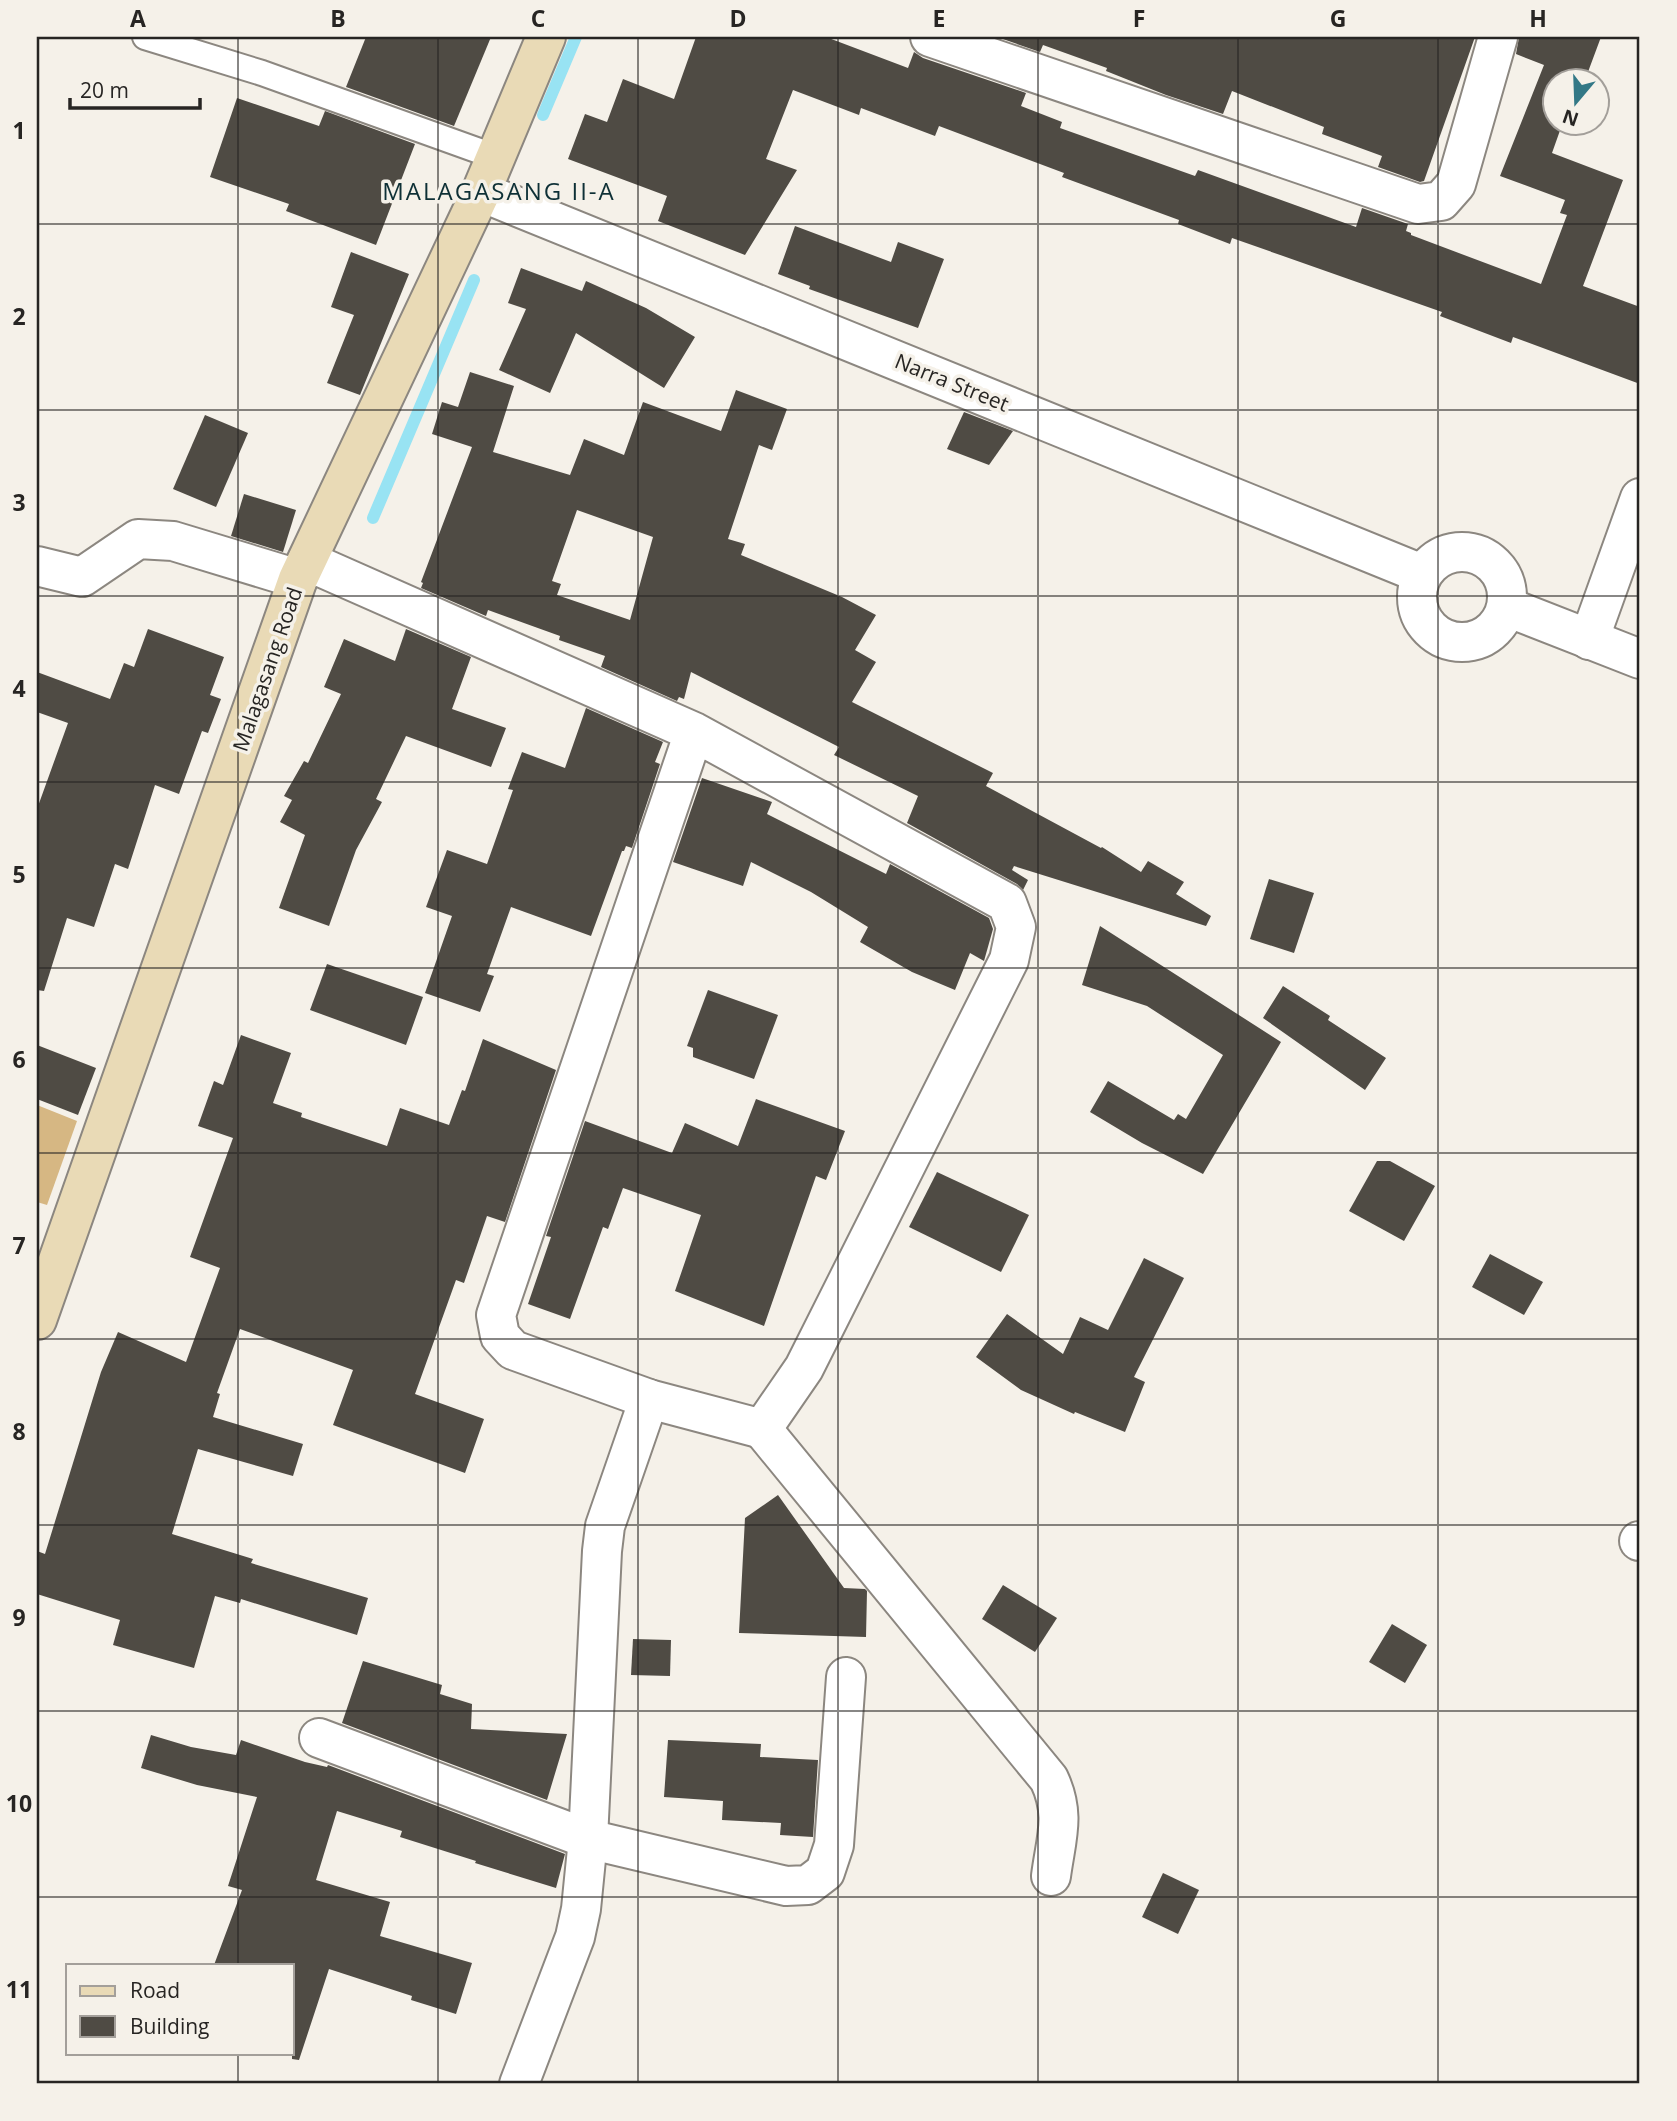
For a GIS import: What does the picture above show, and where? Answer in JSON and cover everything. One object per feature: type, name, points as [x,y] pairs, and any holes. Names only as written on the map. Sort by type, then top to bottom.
[{"type":"main road","name":"Malagasang Road","points":[[37,1320],[303,570],[481,192],[546,37]]},
{"type":"street","points":[[930,37],[1418,204],[1441,201],[1456,184],[1498,37]]},
{"type":"street","name":"Narra Street","points":[[481,192],[1422,573]]},
{"type":"street","points":[[1589,640],[1640,498]]},
{"type":"street","points":[[37,566],[82,577],[138,539],[173,541],[303,570],[694,732],[1007,903],[1016,927],[1009,960],[804,1368],[762,1429]]},
{"type":"street","points":[[1465,551],[1481,555],[1494,563],[1504,576],[1508,591],[1507,607],[1502,621],[1492,632],[1477,640],[1461,642],[1446,639],[1433,632],[1423,619],[1417,604],[1417,589],[1422,573],[1435,560],[1449,552],[1465,551]]},
{"type":"street","points":[[1507,607],[1640,659]]},
{"type":"street","points":[[694,732],[496,1315],[500,1336],[513,1350],[649,1399],[762,1429],[1049,1779],[1057,1797],[1060,1814],[1051,1876]]},
{"type":"street","points":[[519,2084],[575,1937],[581,1909],[588,1839],[603,1539],[649,1399]]},
{"type":"street","points":[[319,1738],[588,1839],[786,1886],[808,1885],[825,1872],[834,1844],[846,1677]]},
{"type":"lane","points":[[145,37],[262,73],[495,157]]},
{"type":"shaded area","points":[[37,1105],[77,1121],[47,1205],[37,1202]]},
{"type":"building","points":[[366,37],[491,37],[454,126],[346,87]]},
{"type":"building","points":[[696,37],[826,37],[908,68],[914,52],[923,58],[1026,93],[1021,106],[1062,122],[1060,128],[1195,176],[1198,170],[1356,227],[1362,208],[1408,224],[1406,231],[1411,235],[1541,284],[1567,215],[1560,213],[1565,200],[1500,176],[1540,75],[1540,136],[1558,136],[1552,153],[1623,180],[1583,286],[1640,307],[1640,384],[1513,337],[1511,343],[1440,316],[1442,312],[1232,238],[1230,244],[1178,224],[1179,220],[1062,177],[1064,173],[939,126],[935,136],[861,108],[859,115],[793,90],[766,159],[797,170],[745,255],[658,221],[667,196],[568,159],[585,114],[607,122],[623,79],[674,99]]},
{"type":"building","points":[[997,37],[1475,37],[1424,181],[1420,182],[1378,167],[1382,156],[1322,134],[1324,127],[1232,91],[1223,114],[1166,95],[1106,71],[1107,68],[1043,45],[1040,52]]},
{"type":"building","points":[[1519,37],[1601,37],[1590,66],[1544,66],[1516,54]]},
{"type":"building","points":[[237,98],[319,126],[325,111],[415,144],[376,245],[286,211],[289,204],[210,177]]},
{"type":"building","points":[[795,226],[891,262],[898,242],[944,259],[918,328],[809,289],[810,286],[778,274]]},
{"type":"building","points":[[351,252],[409,274],[360,395],[327,383],[354,315],[331,307]]},
{"type":"building","points":[[521,268],[582,291],[586,281],[646,308],[695,337],[664,388],[576,333],[550,393],[499,370],[526,309],[508,303]]},
{"type":"building","points":[[470,372],[514,386],[493,452],[570,475],[584,439],[624,455],[643,402],[721,431],[736,390],[787,409],[772,450],[759,445],[728,539],[745,544],[741,555],[842,597],[876,615],[855,650],[876,662],[852,702],[993,773],[986,786],[1102,847],[1141,872],[1148,861],[1184,882],[1176,894],[1211,916],[1206,926],[1014,866],[1012,870],[1028,880],[1023,890],[1017,884],[907,823],[918,796],[834,755],[839,747],[691,672],[684,699],[679,697],[677,701],[601,667],[605,656],[559,640],[560,636],[488,610],[486,616],[421,588],[472,447],[432,434],[442,402],[458,407]],"holes":[[[577,510],[653,537],[630,620],[557,595],[561,584],[552,581]]]},
{"type":"building","points":[[964,412],[1013,431],[989,465],[947,449]]},
{"type":"building","points":[[205,415],[248,433],[216,507],[173,489]]},
{"type":"building","points":[[244,494],[296,510],[283,552],[231,536]]},
{"type":"building","points":[[148,629],[224,657],[210,695],[221,699],[208,733],[202,731],[179,794],[155,785],[128,869],[115,864],[94,927],[67,918],[44,991],[37,990],[37,809],[68,723],[37,712],[37,672],[110,699],[124,663],[134,667]]},
{"type":"building","points":[[406,629],[471,657],[452,709],[506,728],[491,767],[406,736],[376,799],[382,802],[356,850],[329,926],[279,908],[305,835],[280,822],[292,800],[284,796],[304,761],[308,763],[341,694],[324,687],[344,639],[395,661]]},
{"type":"building","points":[[586,708],[663,742],[655,762],[660,764],[632,848],[626,846],[622,851],[591,936],[511,907],[487,974],[494,976],[480,1012],[425,993],[452,916],[426,907],[447,850],[487,864],[513,790],[508,789],[522,752],[565,768]]},
{"type":"building","points":[[702,778],[772,802],[767,814],[886,874],[890,864],[989,918],[993,929],[984,961],[970,953],[955,990],[912,972],[860,942],[868,927],[811,892],[751,862],[743,886],[673,862]]},
{"type":"building","points":[[1269,879],[1314,893],[1294,953],[1250,939]]},
{"type":"building","points":[[1100,926],[1281,1042],[1203,1174],[1142,1143],[1090,1112],[1108,1081],[1174,1120],[1178,1114],[1186,1119],[1223,1055],[1147,1006],[1082,985]]},
{"type":"building","points":[[327,964],[423,997],[406,1045],[310,1010]]},
{"type":"building","points":[[1283,986],[1330,1016],[1328,1020],[1386,1058],[1365,1090],[1263,1018]]},
{"type":"building","points":[[708,990],[778,1015],[754,1079],[693,1057],[693,1048],[687,1046]]},
{"type":"building","points":[[241,1035],[291,1053],[273,1103],[302,1113],[301,1117],[387,1146],[400,1108],[449,1125],[462,1090],[465,1091],[483,1039],[556,1070],[505,1222],[487,1216],[464,1283],[456,1280],[415,1394],[484,1419],[465,1473],[333,1425],[353,1370],[240,1329],[217,1393],[220,1394],[213,1417],[303,1444],[293,1476],[198,1449],[172,1534],[253,1559],[251,1563],[368,1598],[357,1635],[241,1599],[240,1603],[215,1596],[194,1668],[113,1645],[120,1620],[37,1594],[37,1551],[45,1554],[101,1372],[118,1332],[186,1362],[220,1268],[190,1257],[233,1138],[198,1126],[214,1081],[223,1085]]},
{"type":"building","points":[[37,1045],[96,1068],[78,1115],[37,1099]]},
{"type":"building","points":[[756,1099],[845,1131],[826,1180],[816,1176],[764,1326],[675,1291],[701,1215],[623,1188],[608,1229],[603,1227],[570,1319],[528,1304],[551,1237],[546,1236],[585,1121],[672,1153],[685,1123],[738,1146]]},
{"type":"building","points":[[1377,1161],[1390,1161],[1435,1186],[1404,1241],[1349,1211]]},
{"type":"building","points":[[937,1172],[1029,1215],[1001,1272],[909,1227]]},
{"type":"building","points":[[1490,1254],[1543,1282],[1524,1315],[1472,1287]]},
{"type":"building","points":[[1144,1258],[1184,1278],[1134,1377],[1145,1382],[1125,1432],[1075,1412],[1074,1414],[1021,1390],[976,1357],[1007,1314],[1063,1354],[1080,1317],[1108,1330]]},
{"type":"building","points":[[778,1495],[844,1588],[867,1591],[866,1637],[739,1633],[745,1518]]},
{"type":"building","points":[[1003,1585],[1057,1618],[1035,1652],[982,1619]]},
{"type":"building","points":[[1392,1624],[1427,1645],[1405,1683],[1369,1662]]},
{"type":"building","points":[[633,1639],[671,1640],[670,1676],[631,1675]]},
{"type":"building","points":[[363,1661],[442,1685],[440,1694],[472,1704],[471,1729],[567,1734],[547,1800],[342,1723]]},
{"type":"building","points":[[151,1735],[191,1747],[236,1755],[241,1740],[305,1762],[327,1767],[328,1765],[565,1854],[556,1888],[400,1837],[402,1831],[337,1811],[316,1880],[390,1902],[380,1936],[472,1963],[456,2014],[411,2000],[412,1996],[329,1969],[299,2060],[292,2059],[294,1964],[214,1964],[242,1890],[228,1886],[257,1797],[197,1785],[141,1768]]},
{"type":"building","points":[[668,1740],[761,1744],[760,1757],[818,1760],[813,1837],[780,1835],[781,1823],[722,1820],[723,1801],[664,1797]]},
{"type":"building","points":[[1163,1873],[1199,1890],[1178,1934],[1142,1917]]},
{"type":"waterway","points":[[543,115],[576,37]]},
{"type":"waterway","points":[[373,518],[474,280]]},
{"type":"district","name":"MALAGASANG II-A","points":[[499,190]]}]
